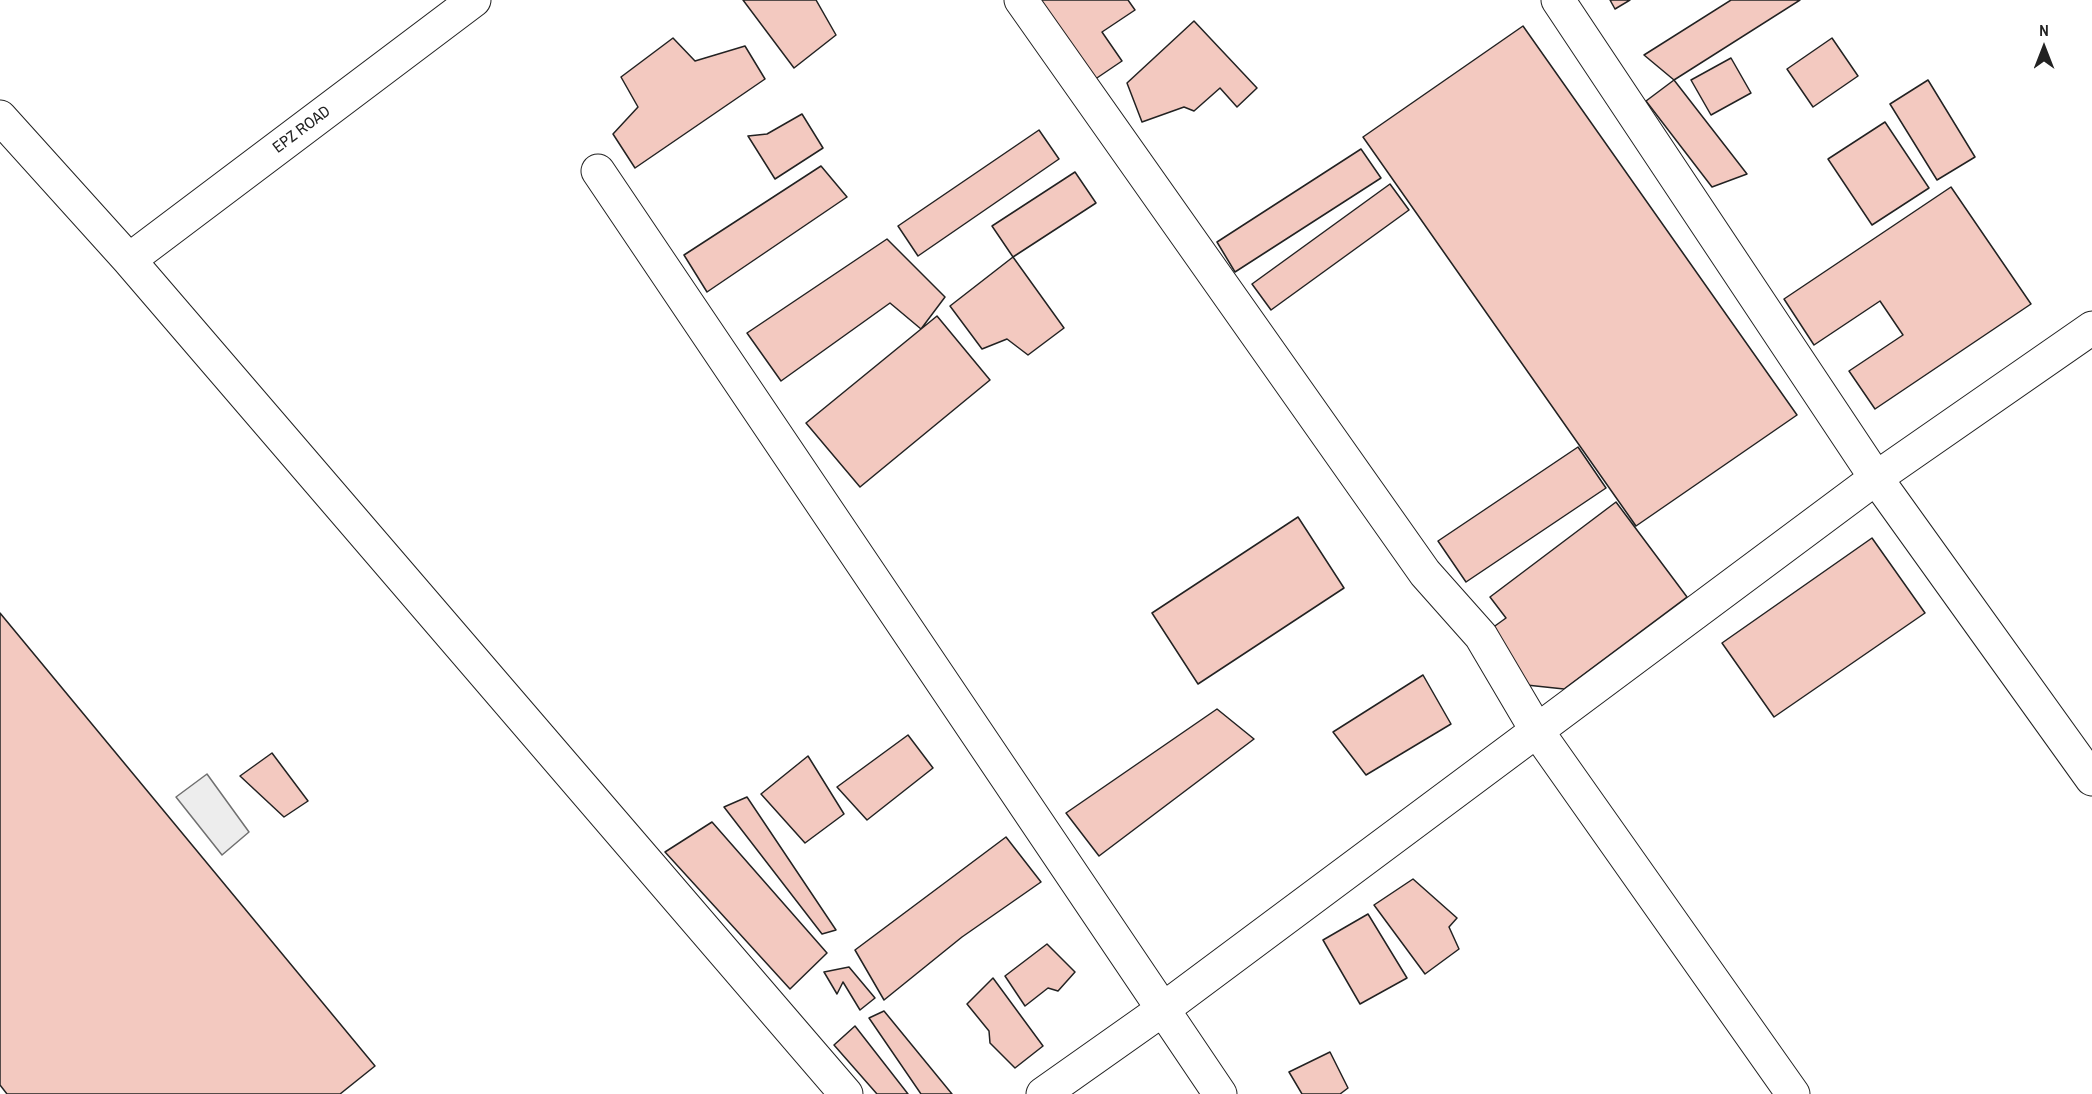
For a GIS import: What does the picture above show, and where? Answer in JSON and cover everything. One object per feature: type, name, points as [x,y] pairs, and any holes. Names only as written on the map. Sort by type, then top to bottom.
[{"type":"street","name":"EPZ ROAD","points":[[129,260],[474,0]]},
{"type":"street","points":[[1021,0],[1425,573],[1481,636],[1537,731],[1792,1094]]},
{"type":"street","points":[[1558,0],[1876,478],[2092,779]]},
{"type":"street","points":[[0,117],[129,260],[846,1094]]},
{"type":"street","points":[[598,171],[1220,1094]]},
{"type":"street","points":[[1043,1094],[1162,1010],[1876,478],[2092,328]]},
{"type":"shaded area","points":[[207,774],[249,832],[222,855],[176,797]]},
{"type":"building","points":[[743,0],[816,0],[836,35],[794,68]]},
{"type":"building","points":[[1030,0],[1128,0],[1135,10],[1102,32],[1122,61],[1088,84]]},
{"type":"building","points":[[1610,0],[1630,0],[1615,9]]},
{"type":"building","points":[[1731,0],[1800,0],[1674,80],[1644,55]]},
{"type":"building","points":[[1194,21],[1257,88],[1237,107],[1220,88],[1194,111],[1184,107],[1142,122],[1127,83]]},
{"type":"building","points":[[1523,26],[1797,415],[1636,526],[1363,137]]},
{"type":"building","points":[[673,38],[695,61],[745,46],[765,79],[635,168],[613,134],[638,107],[621,77]]},
{"type":"building","points":[[1832,38],[1858,76],[1813,107],[1787,69]]},
{"type":"building","points":[[1731,58],[1751,93],[1711,115],[1691,80]]},
{"type":"building","points":[[1674,80],[1747,174],[1712,187],[1646,101]]},
{"type":"building","points":[[1928,80],[1975,157],[1937,180],[1890,104]]},
{"type":"building","points":[[802,114],[823,148],[775,179],[748,136],[767,134]]},
{"type":"building","points":[[1885,122],[1929,188],[1872,225],[1828,159]]},
{"type":"building","points":[[1039,130],[1059,159],[918,256],[898,226]]},
{"type":"building","points":[[1361,149],[1381,178],[1235,272],[1217,242]]},
{"type":"building","points":[[821,166],[847,197],[707,292],[684,255]]},
{"type":"building","points":[[1075,172],[1096,203],[1013,257],[992,226]]},
{"type":"building","points":[[1390,184],[1409,210],[1271,310],[1252,284]]},
{"type":"building","points":[[1951,187],[2031,304],[1875,409],[1849,371],[1903,335],[1880,301],[1814,345],[1784,299]]},
{"type":"building","points":[[887,239],[945,297],[921,329],[890,303],[781,381],[747,333]]},
{"type":"building","points":[[1013,257],[1064,328],[1028,355],[1007,339],[982,349],[950,306]]},
{"type":"building","points":[[937,316],[990,380],[860,487],[806,423]]},
{"type":"building","points":[[1578,447],[1606,488],[1466,582],[1438,541]]},
{"type":"building","points":[[1616,502],[1687,597],[1564,689],[1517,684],[1481,636],[1506,618],[1490,597]]},
{"type":"building","points":[[1298,517],[1344,588],[1198,684],[1152,613]]},
{"type":"building","points":[[1872,538],[1925,613],[1774,717],[1722,643]]},
{"type":"building","points":[[0,613],[375,1066],[340,1094],[7,1094],[0,1085]]},
{"type":"building","points":[[1423,675],[1451,724],[1366,775],[1333,732]]},
{"type":"building","points":[[1217,709],[1254,739],[1099,856],[1066,813]]},
{"type":"building","points":[[908,735],[933,768],[867,820],[837,787]]},
{"type":"building","points":[[272,753],[308,801],[284,817],[240,776]]},
{"type":"building","points":[[808,756],[844,814],[805,843],[761,794]]},
{"type":"building","points":[[747,797],[836,930],[822,934],[724,807]]},
{"type":"building","points":[[712,822],[827,953],[790,989],[665,852]]},
{"type":"building","points":[[1006,837],[1041,882],[962,937],[884,1000],[855,950]]},
{"type":"building","points":[[1413,879],[1457,918],[1449,927],[1459,949],[1425,974],[1374,905]]},
{"type":"building","points":[[1368,914],[1407,978],[1360,1004],[1323,940]]},
{"type":"building","points":[[1047,944],[1075,972],[1058,991],[1048,988],[1025,1006],[1005,976]]},
{"type":"building","points":[[849,967],[875,998],[860,1010],[843,982],[837,994],[824,972]]},
{"type":"building","points":[[993,978],[1043,1046],[1015,1068],[990,1043],[989,1031],[967,1004]]},
{"type":"building","points":[[884,1011],[952,1094],[921,1094],[869,1018]]},
{"type":"building","points":[[855,1026],[908,1094],[877,1094],[834,1045]]},
{"type":"building","points":[[1330,1052],[1348,1088],[1340,1094],[1302,1094],[1289,1072]]}]
